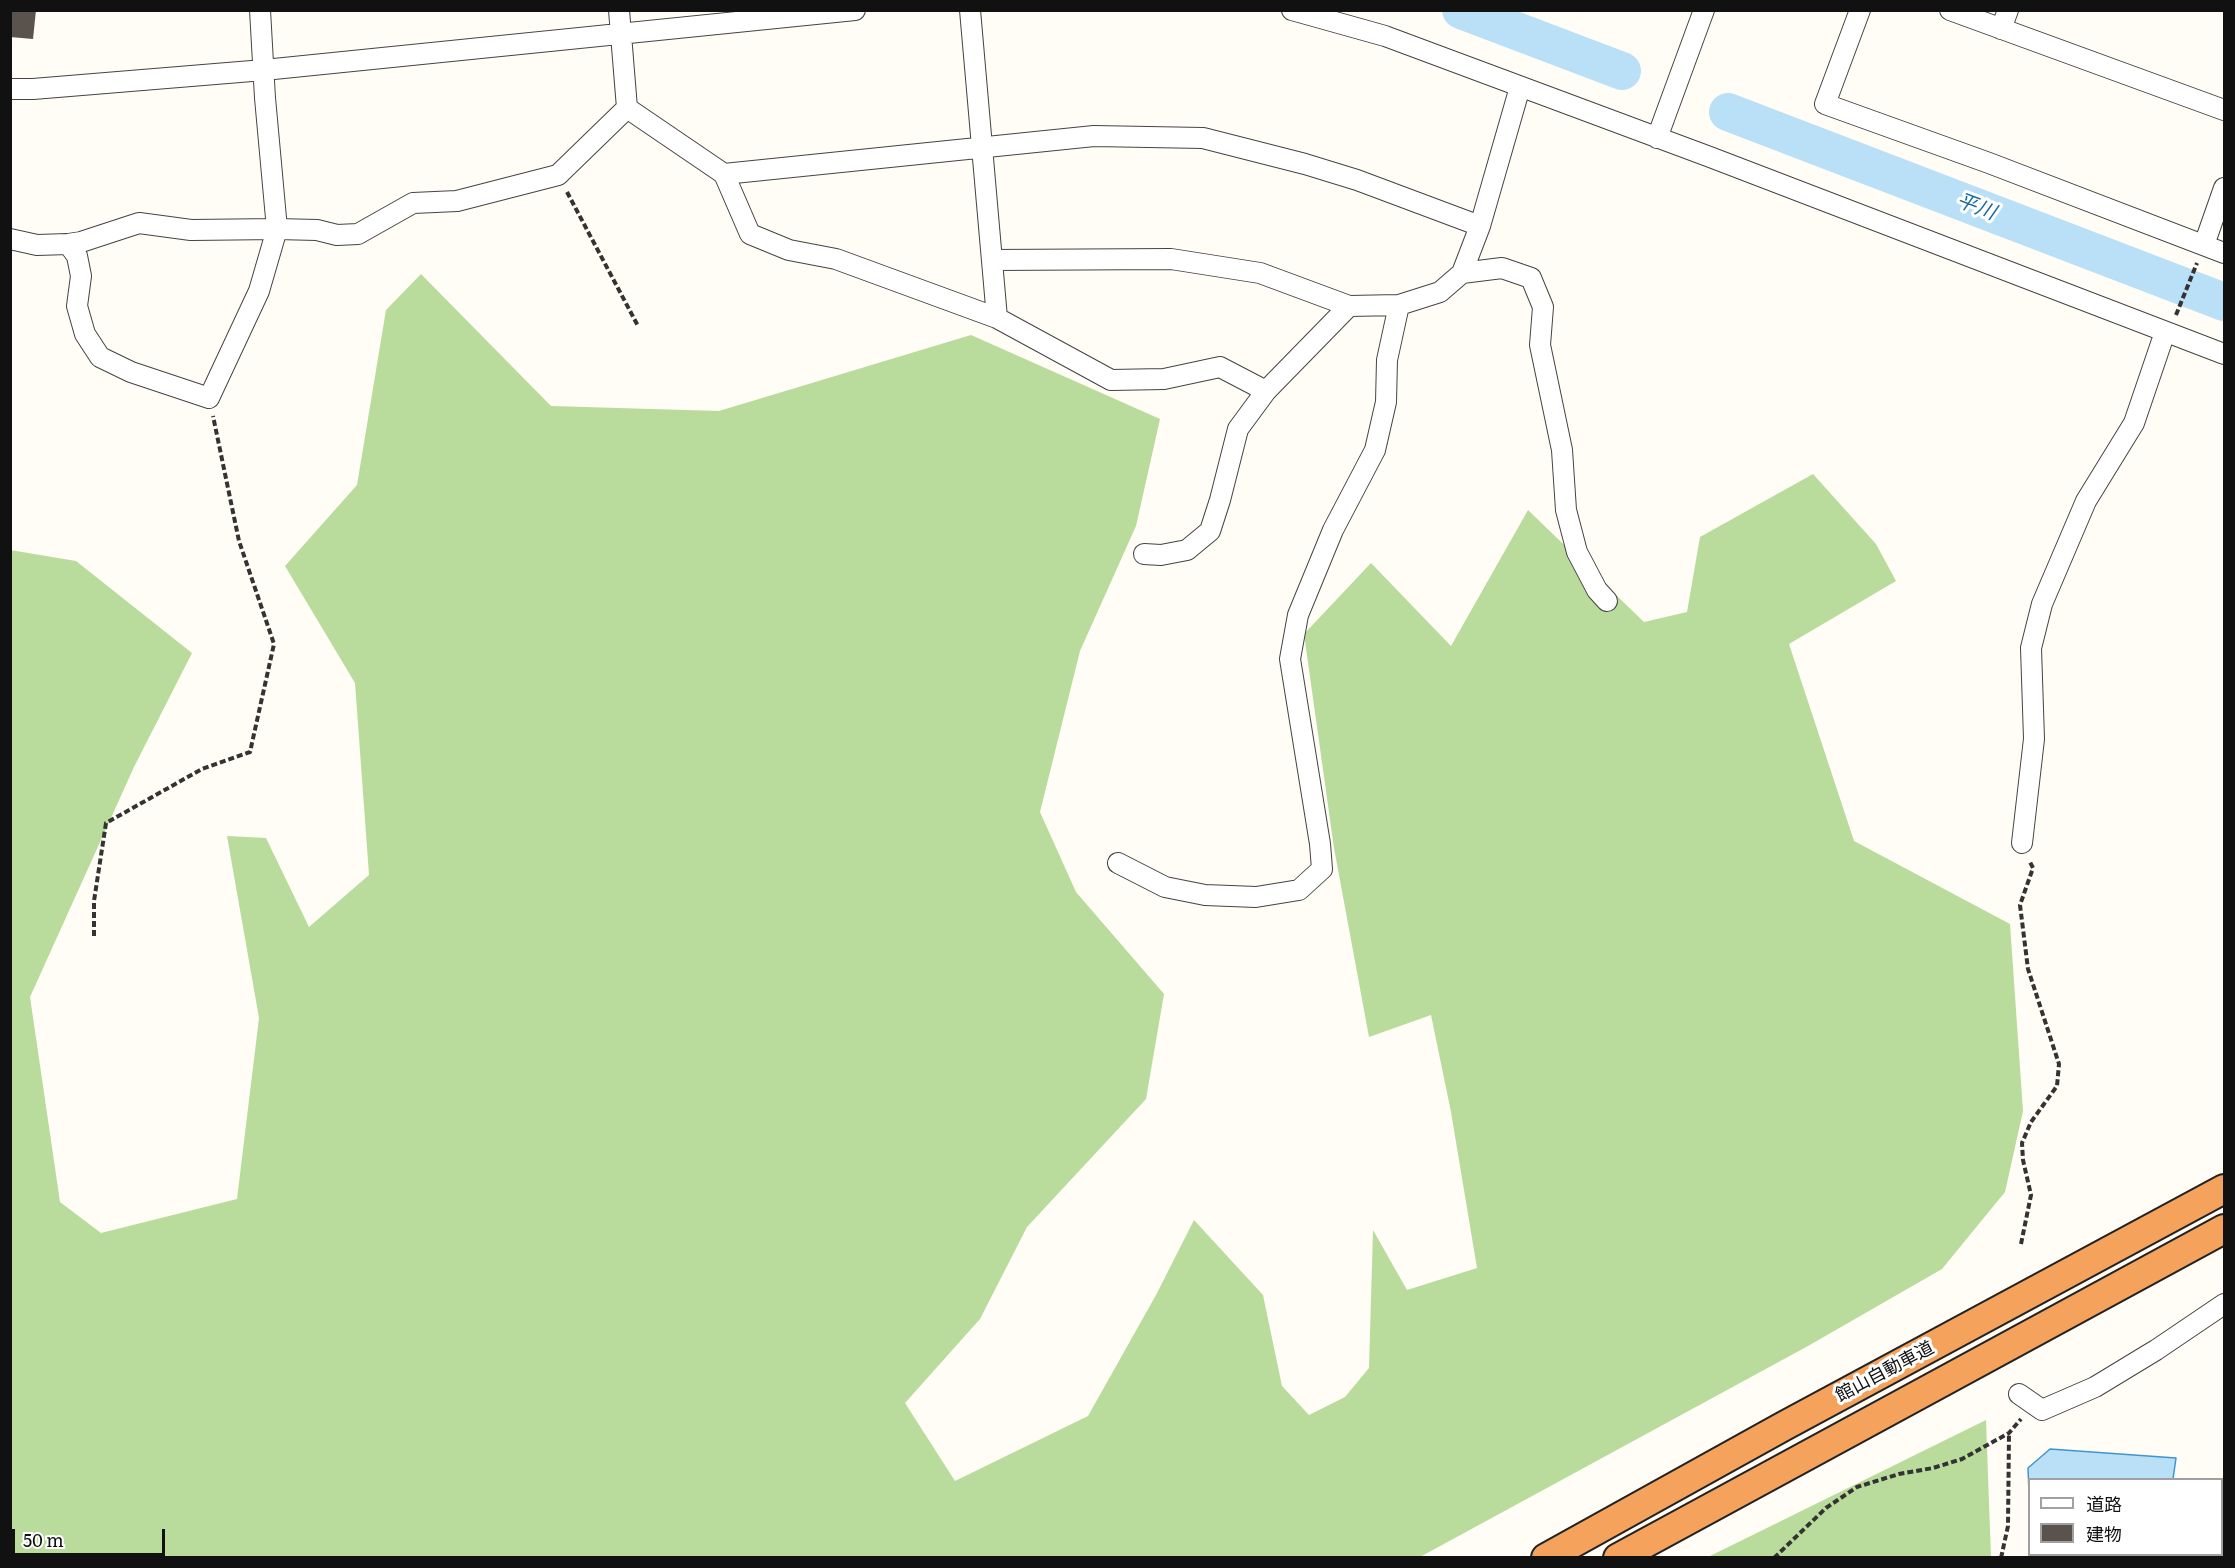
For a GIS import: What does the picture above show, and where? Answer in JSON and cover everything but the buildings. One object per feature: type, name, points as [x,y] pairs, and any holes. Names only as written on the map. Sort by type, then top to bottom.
[{"type":"highway","name":"館山自動車道","points":[[1546,1557],[2224,1189]]},
{"type":"highway","name":"館山自動車道","points":[[1618,1557],[2224,1229]]},
{"type":"street","points":[[68,244],[77,256],[81,276],[77,306],[85,334],[100,357],[131,372],[210,398],[259,291],[277,229],[260,10]]},
{"type":"street","points":[[619,10],[627,108]]},
{"type":"street","points":[[10,89],[264,70],[855,10]]},
{"type":"street","points":[[970,10],[997,318]]},
{"type":"street","points":[[1292,10],[1385,36],[2224,354]]},
{"type":"street","points":[[1657,138],[1704,10]]},
{"type":"street","points":[[1860,10],[1825,104],[1989,163],[2201,251],[2224,252]]},
{"type":"street","points":[[1950,10],[2224,110]]},
{"type":"street","points":[[2001,29],[2008,10]]},
{"type":"street","points":[[992,260],[1171,259],[1260,273],[1349,306],[1399,304],[1440,292],[1462,273],[1480,226],[1520,87]]},
{"type":"street","points":[[627,108],[724,174],[750,234],[789,250],[836,259],[997,318],[1111,380],[1164,379],[1220,367],[1266,392]]},
{"type":"street","points":[[10,239],[37,245],[68,244],[139,223],[191,230],[277,229],[317,230],[337,235],[357,234],[413,203],[458,201],[558,175],[627,108]]},
{"type":"street","points":[[724,174],[1094,136],[1203,138],[1347,177],[1480,226]]},
{"type":"street","points":[[2201,251],[2224,188]]},
{"type":"street","points":[[1462,273],[1502,268],[1531,278],[1543,307],[1540,345],[1562,450],[1566,510],[1577,552],[1597,590],[1607,601]]},
{"type":"street","points":[[1118,863],[1165,887],[1205,895],[1256,897],[1299,890],[1322,870],[1290,659],[1298,615],[1328,541],[1375,450],[1386,402],[1387,360],[1399,304]]},
{"type":"street","points":[[1144,554],[1161,555],[1187,550],[1210,531],[1238,429],[1266,392],[1349,306]]},
{"type":"street","points":[[2022,843],[2034,739],[2031,648],[2042,604],[2086,501],[2134,423],[2164,332]]},
{"type":"street","points":[[2019,1394],[2042,1410],[2095,1387],[2224,1305]]},
{"type":"path","points":[[558,175],[638,326]]},
{"type":"path","points":[[2178,311],[2201,251]]},
{"type":"path","points":[[94,936],[94,900],[106,823],[202,769],[250,752],[274,644],[239,541],[210,398]]},
{"type":"path","points":[[2021,1244],[2031,1195],[2023,1160],[2022,1143],[2031,1122],[2057,1086],[2059,1064],[2028,969],[2020,905],[2033,868],[2022,843]]},
{"type":"path","points":[[1774,1557],[1826,1508],[1857,1487],[1962,1459],[2009,1433],[2008,1526],[2001,1557]]},
{"type":"green space","points":[[421,274],[551,406],[719,411],[971,335],[1160,419],[1136,526],[1080,651],[1040,812],[1076,892],[1164,994],[1146,1099],[1027,1227],[980,1319],[905,1403],[955,1481],[1088,1416],[1156,1295],[1194,1220],[1263,1295],[1282,1386],[1309,1415],[1345,1397],[1369,1368],[1373,1230],[1407,1290],[1477,1268],[1451,1112],[1431,1015],[1369,1037],[1334,848],[1304,634],[1371,563],[1451,646],[1528,510],[1644,622],[1687,612],[1700,537],[1813,474],[1876,544],[1896,581],[1789,644],[1854,841],[2010,924],[2023,1111],[2005,1192],[1942,1269],[1808,1346],[1420,1557],[11,1557],[10,550],[76,561],[192,653],[134,767],[30,997],[60,1202],[101,1233],[237,1199],[259,1018],[227,836],[266,838],[309,927],[369,875],[355,683],[285,566],[357,485],[386,310]]},
{"type":"green space","points":[[1986,1420],[1991,1557],[1708,1557]]},
{"type":"water","points":[[2050,1449],[2176,1458],[2173,1478],[2028,1478],[2028,1468]]},
{"type":"water","points":[[2034,1556],[2179,1556],[2179,1557],[2034,1558]]},
{"type":"waterway","name":"平川","points":[[1461,10],[1622,71]]},
{"type":"waterway","name":"平川","points":[[1728,112],[2224,302]]}]
